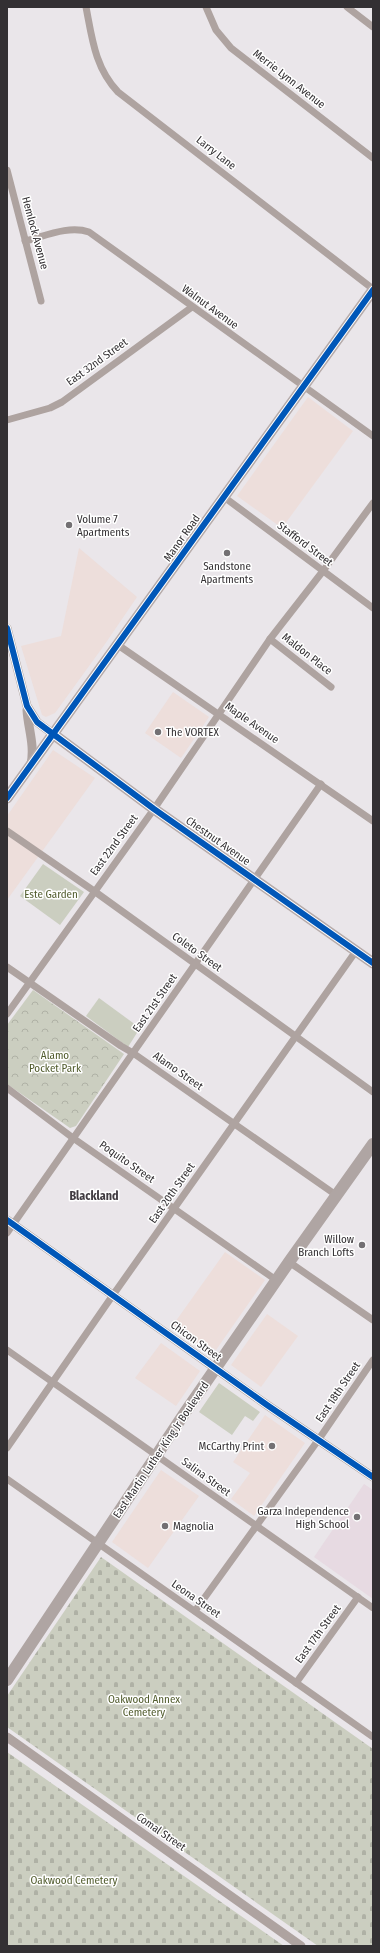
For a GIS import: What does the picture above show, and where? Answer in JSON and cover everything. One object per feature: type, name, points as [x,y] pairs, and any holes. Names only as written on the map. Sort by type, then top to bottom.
[{"type":"main road","name":"Manor Road","points":[[7,798],[373,289]]},
{"type":"main road","name":"Chestnut Avenue","points":[[53,734],[154,809],[373,962]]},
{"type":"main road","name":"East Martin Luther King Jr Boulevard","points":[[7,1680],[156,1455],[276,1280],[373,1144]]},
{"type":"street","name":"Larry Lane","points":[[86,7],[100,67],[111,85],[118,92],[373,289]]},
{"type":"street","name":"Merrie Lynn Avenue","points":[[206,7],[216,30],[231,48],[373,158]]},
{"type":"street","points":[[347,7],[373,27]]},
{"type":"street","name":"Hemlock Avenue","points":[[7,170],[42,301]]},
{"type":"street","name":"Walnut Avenue","points":[[25,241],[69,230],[82,230],[89,232],[373,436]]},
{"type":"street","name":"East 32nd Street","points":[[7,420],[50,408],[62,402],[192,307]]},
{"type":"street","name":"Stafford Street","points":[[224,497],[373,608]]},
{"type":"street","name":"East 22nd Street","points":[[7,1014],[154,809],[270,639],[323,572],[373,503]]},
{"type":"street","points":[[7,628],[27,706],[28,727],[34,749],[30,765]]},
{"type":"street","name":"Maldon Place","points":[[270,639],[331,687]]},
{"type":"street","name":"Maple Avenue","points":[[118,645],[373,820]]},
{"type":"street","points":[[27,706],[37,722],[53,734]]},
{"type":"street","name":"East 21st Street","points":[[7,1233],[10,1222],[73,1138],[320,784]]},
{"type":"street","name":"Coleto Street","points":[[7,831],[94,891],[373,1092]]},
{"type":"street","name":"East 20th Street","points":[[7,1448],[356,951]]},
{"type":"street","name":"Alamo Street","points":[[7,967],[336,1195]]},
{"type":"street","name":"Poquito Street","points":[[7,1088],[73,1138],[276,1280]]},
{"type":"street","name":"Chicon Street","points":[[10,1222],[373,1477]]},
{"type":"street","points":[[289,1262],[373,1320]]},
{"type":"street","name":"Salina Street","points":[[7,1350],[373,1608]]},
{"type":"street","name":"East 18th Street","points":[[195,1611],[319,1439],[373,1360]]},
{"type":"street","name":"Leona Street","points":[[7,1479],[373,1737]]},
{"type":"street","name":"East 17th Street","points":[[296,1683],[358,1597]]},
{"type":"street","name":"Comal Street","points":[[7,1737],[301,1946]]},
{"type":"shaded area","points":[[308,397],[353,431],[282,528],[237,496]]},
{"type":"shaded area","points":[[79,548],[137,597],[55,713],[46,717],[42,715],[21,646],[61,636]]},
{"type":"shaded area","name":"The VORTEX","points":[[173,692],[209,717],[181,758],[145,733]]},
{"type":"shaded area","points":[[53,750],[95,778],[7,900],[7,816]]},
{"type":"shaded area","points":[[225,1252],[265,1280],[216,1350],[213,1348],[210,1352],[173,1325]]},
{"type":"shaded area","points":[[267,1314],[298,1336],[261,1387],[231,1365]]},
{"type":"shaded area","points":[[161,1343],[200,1371],[176,1406],[135,1378]]},
{"type":"shaded area","points":[[265,1415],[305,1443],[254,1516],[231,1499],[250,1473],[233,1462]]},
{"type":"shaded area","points":[[161,1470],[199,1496],[148,1568],[112,1542]]},
{"type":"shaded area","name":"Garza Independence High School","points":[[364,1484],[373,1490],[373,1599],[314,1557]]},
{"type":"green space","name":"Este Garden","points":[[43,864],[84,892],[60,925],[20,896]]},
{"type":"green space","name":"Alamo Pocket Park","points":[[33,990],[124,1054],[76,1126],[70,1128],[7,1084],[7,1025]]},
{"type":"green space","points":[[99,998],[140,1028],[128,1047],[86,1016]]},
{"type":"green space","points":[[219,1383],[260,1412],[253,1421],[245,1416],[232,1435],[199,1412]]},
{"type":"green space","name":"Oakwood Annex Cemetery","points":[[101,1557],[373,1749],[373,1946],[318,1946],[7,1727],[7,1696]]},
{"type":"green space","name":"Oakwood Cemetery","points":[[7,1752],[284,1946],[7,1946]]},
{"type":"cycle path","points":[[7,798],[373,290]]},
{"type":"cycle path","points":[[7,628],[27,706],[37,722],[154,809],[373,963]]},
{"type":"cycle path","points":[[7,1220],[267,1405],[373,1477]]},
{"type":"place","name":"Volume 7 Apartments","points":[[69,525]]},
{"type":"place","name":"Sandstone Apartments","points":[[227,553]]},
{"type":"place","name":"The VORTEX","points":[[158,732]]},
{"type":"place","name":"Willow Branch Lofts","points":[[362,1245]]},
{"type":"place","name":"McCarthy Print","points":[[272,1446]]},
{"type":"place","name":"Garza Independence High School","points":[[357,1517]]},
{"type":"place","name":"Magnolia","points":[[165,1526]]},
{"type":"district","name":"Blackland","points":[[94,1196]]}]
